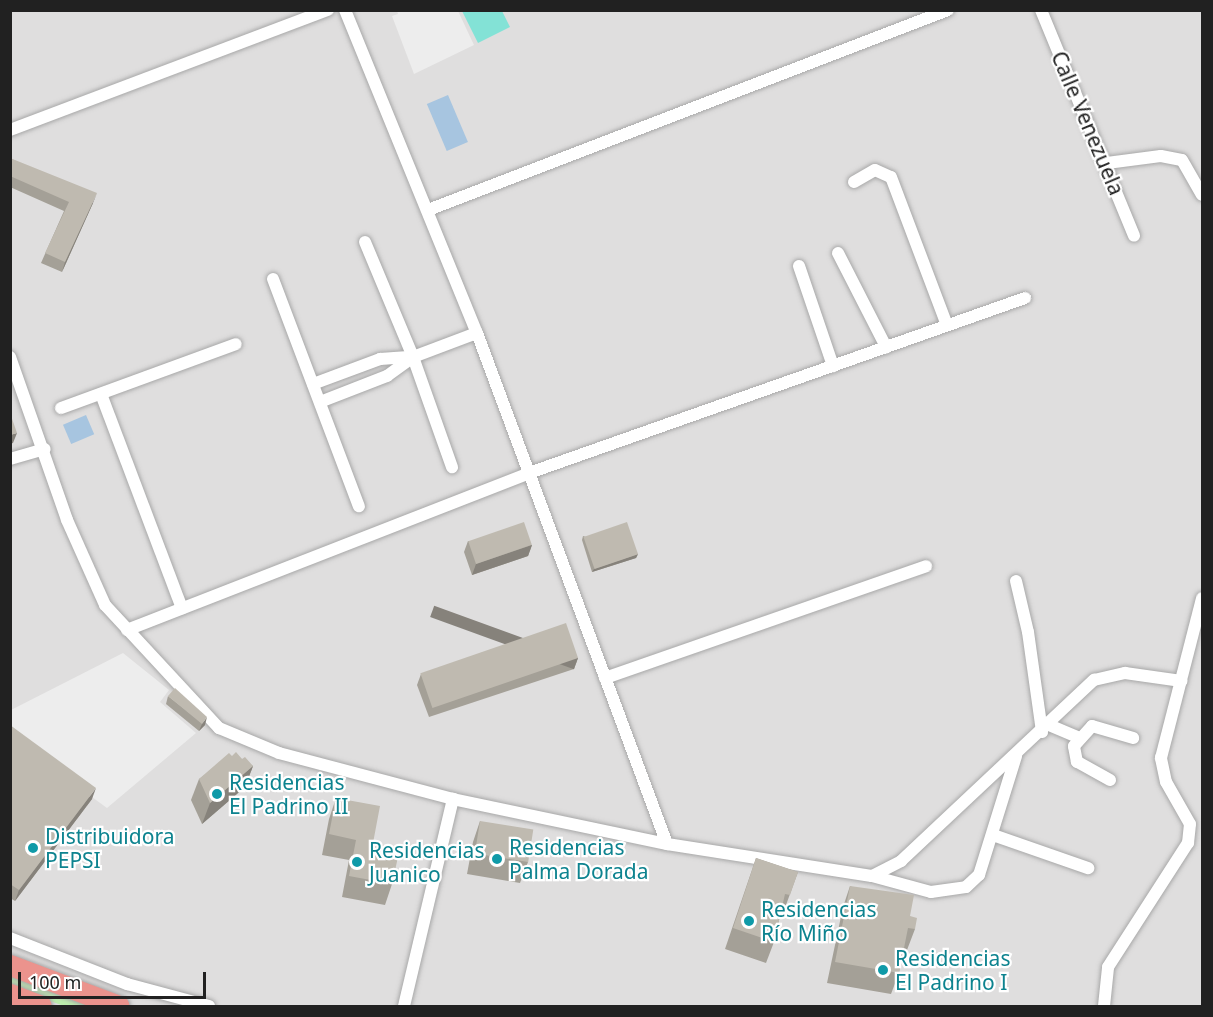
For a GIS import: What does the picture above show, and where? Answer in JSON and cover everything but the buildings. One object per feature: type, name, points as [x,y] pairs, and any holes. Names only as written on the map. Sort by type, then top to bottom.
[{"type":"highway","points":[[10,965],[119,1006]]},
{"type":"highway","points":[[10,994],[41,1006]]},
{"type":"street","points":[[10,130],[49,121],[328,10]]},
{"type":"street","points":[[345,10],[477,333],[667,844]]},
{"type":"street","points":[[428,210],[919,16],[948,10]]},
{"type":"street","name":"Calle Venezuela","points":[[1041,10],[1107,163],[1134,236]]},
{"type":"street","points":[[1107,163],[1161,156],[1182,160],[1203,195]]},
{"type":"street","points":[[854,182],[875,170],[891,177],[947,326]]},
{"type":"street","points":[[365,242],[413,357],[452,467]]},
{"type":"street","points":[[838,253],[886,347]]},
{"type":"street","points":[[799,266],[833,366]]},
{"type":"street","points":[[273,279],[359,506]]},
{"type":"street","points":[[127,630],[529,473],[1025,298]]},
{"type":"street","points":[[320,402],[387,376],[413,357],[477,333]]},
{"type":"street","points":[[61,408],[236,344]]},
{"type":"street","points":[[10,357],[45,449],[67,520],[105,606],[219,728],[279,753],[453,799],[667,844],[872,876],[931,892],[966,887],[979,875],[1016,756]]},
{"type":"street","points":[[313,384],[380,359],[413,357]]},
{"type":"street","points":[[101,394],[182,608]]},
{"type":"street","points":[[10,459],[45,449]]},
{"type":"street","points":[[605,678],[926,566]]},
{"type":"street","points":[[1016,581],[1046,728]]},
{"type":"street","points":[[1104,1006],[1108,967],[1188,843],[1191,824],[1166,782],[1161,758],[1203,598]]},
{"type":"street","points":[[872,876],[901,861],[1046,728],[1094,680],[1109,675],[1181,681]]},
{"type":"street","points":[[1110,780],[1077,762],[1074,746],[1086,729],[1099,725],[1133,738]]},
{"type":"street","points":[[1046,728],[1080,738]]},
{"type":"street","points":[[404,1006],[453,799]]},
{"type":"street","points":[[993,835],[1088,868]]},
{"type":"street","points":[[10,938],[127,984],[209,1006]]},
{"type":"shaded area","points":[[11,11],[1202,11],[1202,1006],[11,1006]]},
{"type":"shaded area","points":[[397,11],[458,11],[474,45],[414,74],[392,16],[398,14]]},
{"type":"shaded area","points":[[462,11],[502,11],[510,27],[478,43]]},
{"type":"shaded area","points":[[448,95],[468,142],[447,151],[427,104]]},
{"type":"shaded area","points":[[86,415],[94,434],[71,444],[63,425]]},
{"type":"shaded area","points":[[123,653],[169,690],[160,702],[196,733],[107,808],[11,738],[11,710]]},
{"type":"green space","points":[[10,971],[98,1006],[64,1006],[25,992],[11,985]]},
{"type":"place","name":"Residencias El Padrino II","points":[[217,794]]},
{"type":"place","name":"Distribuidora PEPSI","points":[[33,848]]},
{"type":"place","name":"Residencias Palma Dorada","points":[[497,859]]},
{"type":"place","name":"Residencias Juanico","points":[[357,862]]},
{"type":"place","name":"Residencias Río Miño","points":[[749,921]]},
{"type":"place","name":"Residencias El Padrino I","points":[[883,970]]}]
